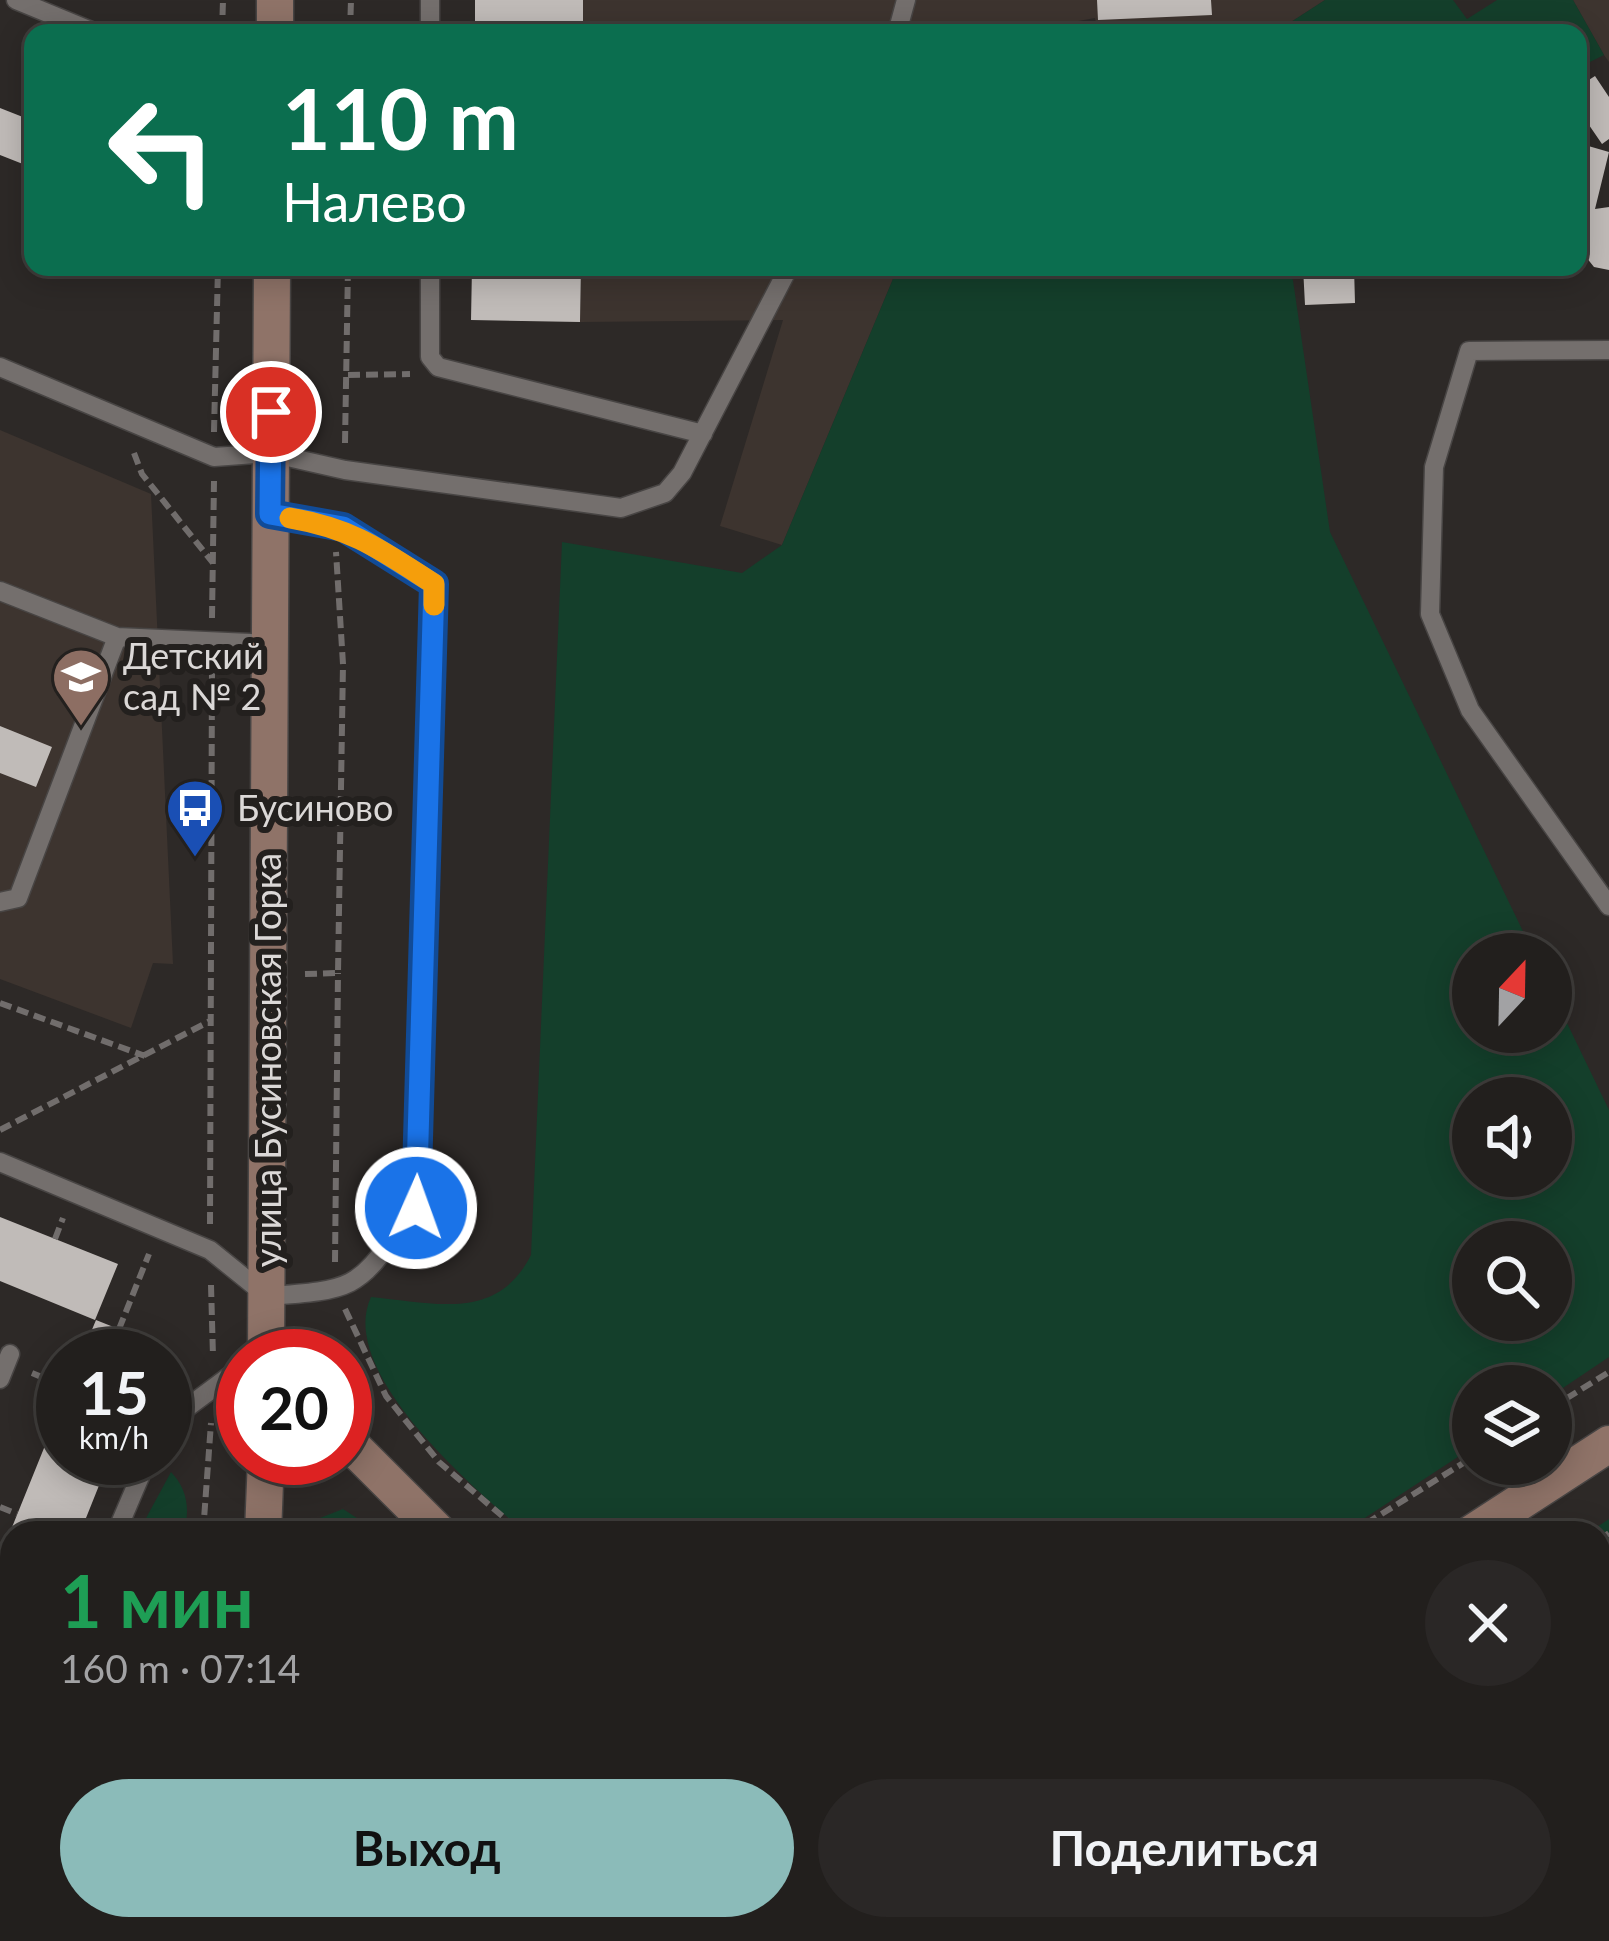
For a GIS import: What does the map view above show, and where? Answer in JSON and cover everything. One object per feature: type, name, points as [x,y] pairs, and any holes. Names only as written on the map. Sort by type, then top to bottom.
[{"type":"street","name":"улица Бусиновская Горка","points":[[264,1329],[272,276]]},
{"type":"street","points":[[1490,1521],[1609,1444]]},
{"type":"street","points":[[372,1466],[428,1521]]},
{"type":"street","points":[[263,1521],[265,1485]]},
{"type":"lane","points":[[16,0],[74,24]]},
{"type":"lane","points":[[430,276],[430,357],[438,367],[703,434]]},
{"type":"lane","points":[[0,367],[214,457],[270,453],[345,470],[621,508],[645,504],[665,493],[703,434],[784,276]]},
{"type":"lane","points":[[1609,350],[1468,351],[1434,466],[1430,614],[1470,710],[1609,906]]},
{"type":"lane","points":[[0,1162],[210,1250],[267,1296],[335,1292],[361,1280],[416,1208],[434,584],[343,527],[270,514]]},
{"type":"lane","points":[[0,591],[117,637],[269,644]]},
{"type":"lane","points":[[0,902],[18,898],[117,637]]},
{"type":"lane","points":[[0,1379],[10,1354]]},
{"type":"lane","points":[[192,1403],[214,1385]]},
{"type":"lane","points":[[121,1521],[136,1485]]},
{"type":"path","points":[[203,1521],[214,1385],[210,976],[218,276]]},
{"type":"path","points":[[345,470],[348,276]]},
{"type":"path","points":[[347,375],[376,374]]},
{"type":"path","points":[[119,416],[142,474],[213,563]]},
{"type":"path","points":[[210,976],[338,973],[343,664],[335,556],[343,527]]},
{"type":"path","points":[[0,1003],[145,1056]]},
{"type":"path","points":[[0,1130],[210,1020]]},
{"type":"path","points":[[119,1329],[159,1228]]},
{"type":"path","points":[[1572,1395],[1609,1372]]},
{"type":"path","points":[[1370,1521],[1452,1470]]},
{"type":"path","points":[[0,1507],[17,1514]]},
{"type":"shaded area","points":[[583,0],[1325,0],[1288,24],[1116,24],[1096,23],[1095,18],[1062,24],[583,24]]},
{"type":"shaded area","points":[[1573,0],[1609,0],[1609,62],[1604,55]]},
{"type":"shaded area","points":[[581,276],[894,276],[782,545],[720,526],[783,320],[580,322]]},
{"type":"shaded area","name":"Детский сад № 2","points":[[0,430],[151,494],[173,964],[153,963],[131,1028],[0,979]]},
{"type":"green space","points":[[1325,0],[1453,0],[1467,19],[1497,0],[1573,0],[1587,24],[1288,24]]},
{"type":"green space","points":[[1587,25],[1604,55],[1587,64]]},
{"type":"green space","points":[[894,276],[1292,276],[1330,532],[1524,933],[1452,933],[1452,1053],[1572,1053],[1572,1033],[1609,1110],[1609,1357],[1572,1382],[1572,1365],[1452,1365],[1452,1461],[1360,1521],[512,1521],[416,1427],[373,1359],[372,1329],[366,1327],[371,1297],[440,1304],[482,1299],[501,1291],[531,1255],[562,542],[742,573],[782,545]]},
{"type":"green space","points":[[164,1485],[181,1485],[186,1521],[144,1521]]},
{"type":"green space","points":[[343,1509],[362,1521],[318,1521]]},
{"type":"building","points":[[475,0],[583,0],[583,24],[475,24]]},
{"type":"building","points":[[1097,0],[1211,0],[1212,15],[1098,20]]},
{"type":"building","points":[[1595,76],[1609,97],[1609,139],[1602,144],[1587,122],[1587,81]]},
{"type":"building","points":[[0,108],[24,117],[24,164],[0,155]]},
{"type":"building","points":[[1587,146],[1609,152],[1595,209],[1609,207],[1609,270],[1594,267],[1587,258]]},
{"type":"building","points":[[472,276],[581,276],[580,322],[471,320]]},
{"type":"building","points":[[1303,276],[1354,276],[1355,303],[1305,305]]},
{"type":"building","points":[[0,726],[52,747],[36,787],[0,773]]},
{"type":"building","points":[[0,1217],[118,1264],[95,1320],[0,1281]]},
{"type":"building","points":[[96,1320],[118,1329],[92,1329]]},
{"type":"building","points":[[36,1468],[36,1485],[99,1485],[85,1521],[15,1521]]},
{"type":"slow traffic","points":[[290,518],[343,527],[366,540],[434,584],[434,605]]},
{"type":"place","name":"Детский сад № 2","points":[[81,728]]},
{"type":"place","name":"Бусиново","points":[[195,859]]},
{"type":"route","points":[[271,412],[270,514],[343,527],[434,584],[416,1208]]}]
